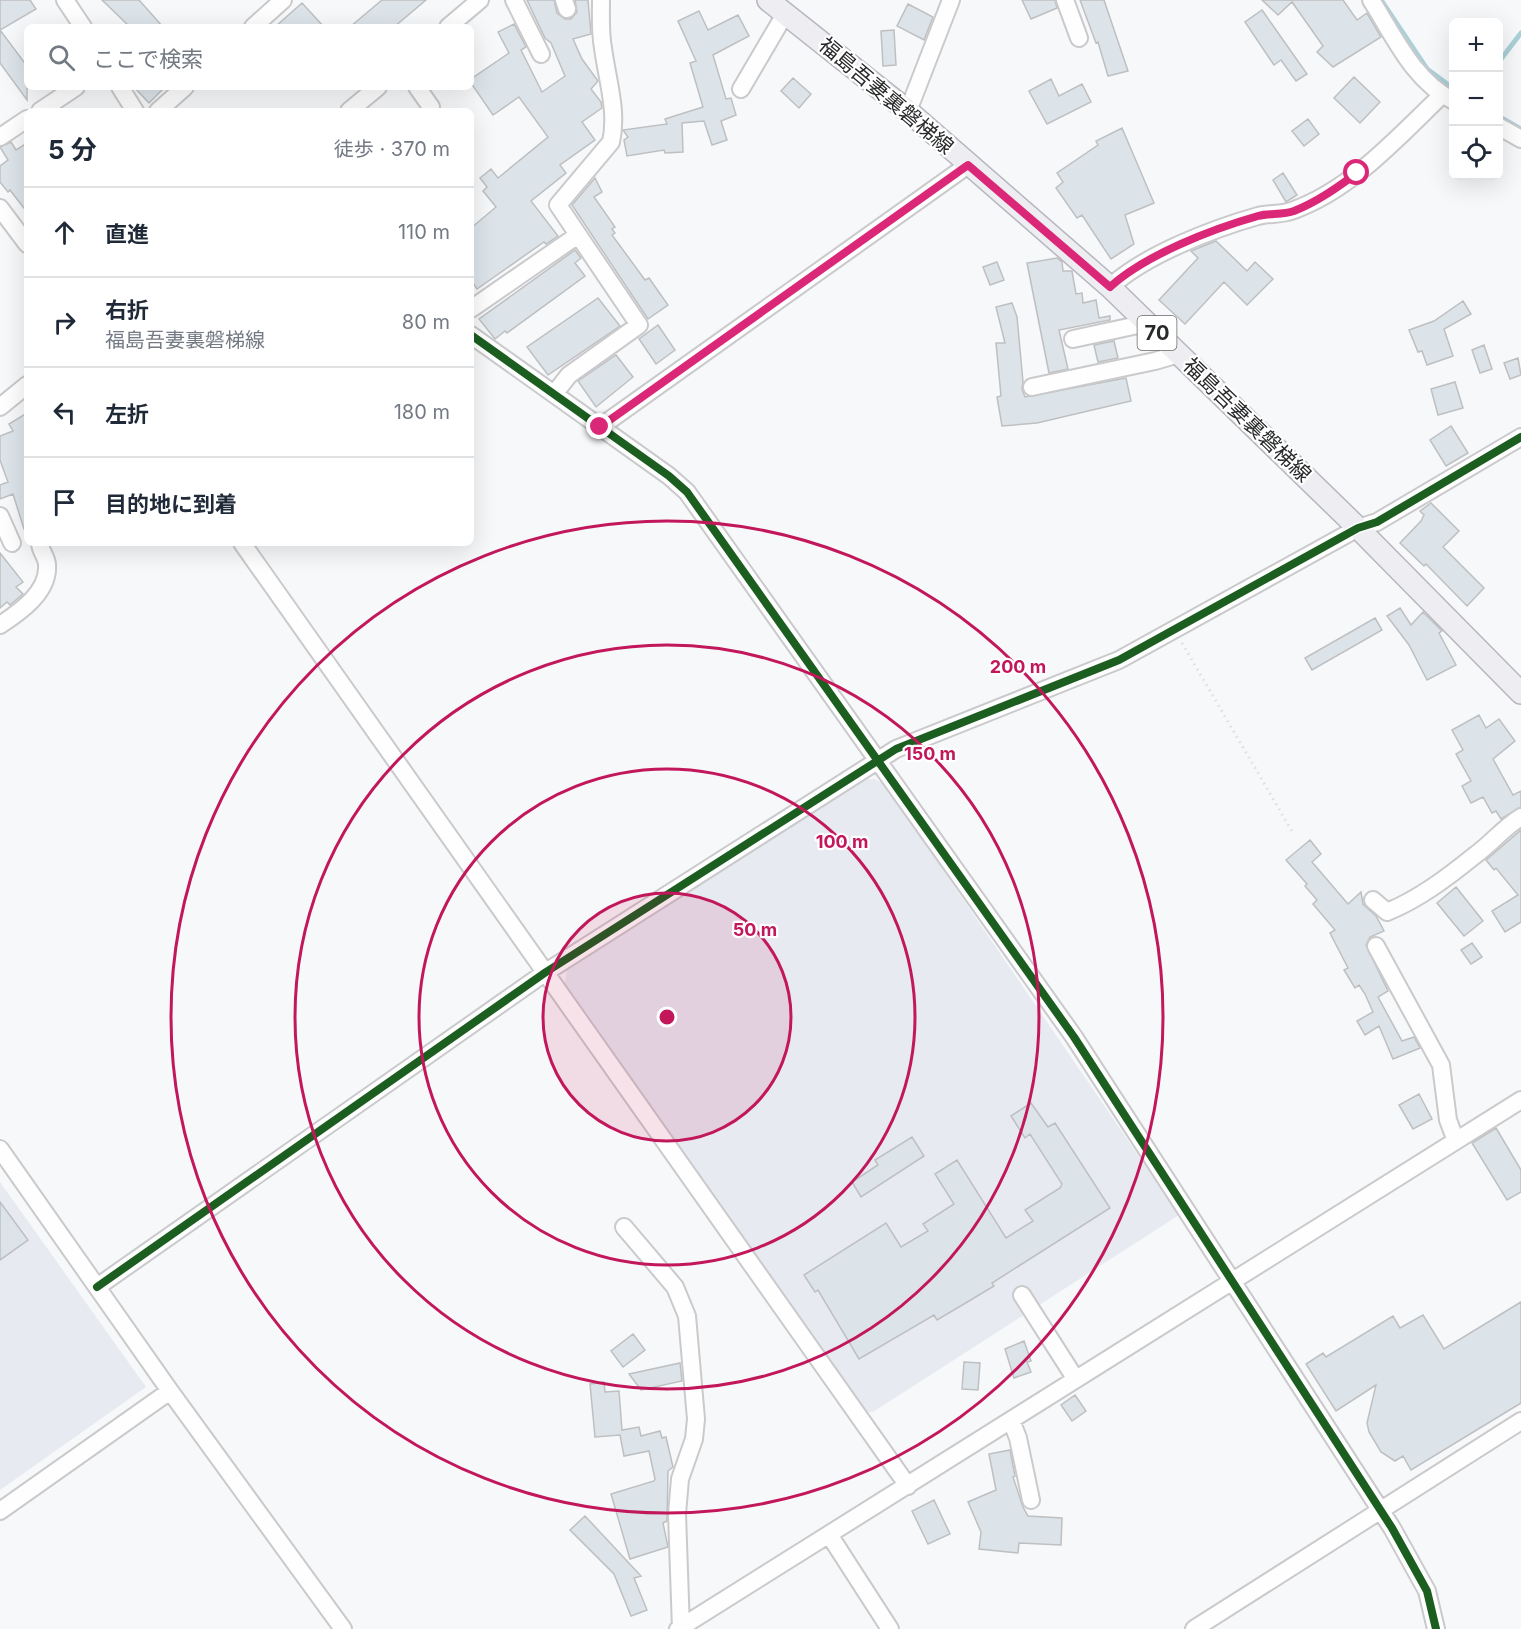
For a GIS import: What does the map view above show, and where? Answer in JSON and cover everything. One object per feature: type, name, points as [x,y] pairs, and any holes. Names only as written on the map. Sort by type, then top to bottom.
[{"type":"main road","name":"福島吾妻裏磐梯線","points":[[768,0],[908,111],[1110,287],[1358,528],[1521,693]]},
{"type":"street","points":[[256,24],[283,0]]},
{"type":"street","points":[[452,24],[480,0]]},
{"type":"street","points":[[514,0],[541,54]]},
{"type":"street","points":[[554,394],[569,375],[639,325],[558,205],[611,142],[613,131],[611,94],[602,46],[601,0]]},
{"type":"street","points":[[908,111],[951,0]]},
{"type":"street","points":[[1065,0],[1079,38]]},
{"type":"street","points":[[1110,287],[1131,269],[1224,226],[1261,215],[1292,212],[1336,188],[1448,98],[1422,77],[1411,64],[1371,0]]},
{"type":"street","points":[[69,2],[81,24]]},
{"type":"street","points":[[741,89],[785,14]]},
{"type":"street","points":[[44,108],[72,90]]},
{"type":"street","points":[[122,90],[133,108]]},
{"type":"street","points":[[161,108],[182,90]]},
{"type":"street","points":[[353,108],[374,90]]},
{"type":"street","points":[[419,90],[431,107]]},
{"type":"street","points":[[1,135],[24,121]]},
{"type":"street","points":[[1503,129],[1521,139]]},
{"type":"street","points":[[600,427],[968,165]]},
{"type":"street","points":[[0,208],[24,240]]},
{"type":"street","points":[[474,307],[578,235]]},
{"type":"street","points":[[1073,339],[1147,323]]},
{"type":"street","points":[[474,337],[669,476],[687,492],[1074,1037],[1380,1510],[1427,1591],[1436,1629]]},
{"type":"street","points":[[1032,387],[1179,354]]},
{"type":"street","points":[[0,407],[24,387]]},
{"type":"street","points":[[97,1287],[546,972],[896,749],[1119,660],[1358,528],[1387,517],[1521,437]]},
{"type":"street","points":[[0,516],[12,543]]},
{"type":"street","points":[[0,625],[30,602],[45,583],[48,564],[41,546]]},
{"type":"street","points":[[244,546],[908,1486]]},
{"type":"street","points":[[1373,900],[1388,912],[1409,903],[1476,855],[1504,828],[1521,817]]},
{"type":"street","points":[[1376,946],[1441,1065],[1448,1120],[1456,1141]]},
{"type":"street","points":[[680,1628],[830,1536],[1075,1378],[1521,1101]]},
{"type":"street","points":[[0,1149],[170,1391],[343,1629]]},
{"type":"street","points":[[624,1227],[675,1287],[687,1316],[696,1419],[694,1439],[680,1479],[677,1514],[680,1628]]},
{"type":"street","points":[[1022,1294],[1075,1378]]},
{"type":"street","points":[[0,1511],[170,1391]]},
{"type":"street","points":[[1011,1420],[1021,1447],[1031,1500]]},
{"type":"street","points":[[1194,1629],[1521,1422]]},
{"type":"street","points":[[830,1536],[890,1629]]},
{"type":"path","points":[[1174,630],[1293,833]]},
{"type":"shaded area","points":[[863,779],[875,779],[885,785],[1179,1215],[873,1412],[866,1412],[564,987],[567,970]]},
{"type":"shaded area","points":[[0,1182],[146,1387],[0,1490]]},
{"type":"building","points":[[0,0],[30,0],[36,9],[0,30]]},
{"type":"building","points":[[102,0],[139,0],[160,24],[127,24]]},
{"type":"building","points":[[382,0],[426,0],[398,24],[354,24]]},
{"type":"building","points":[[527,0],[554,0],[557,13],[565,19],[571,19],[577,12],[575,0],[588,0],[591,34],[573,39],[582,59],[598,81],[591,89],[601,102],[602,108],[582,122],[595,140],[560,165],[566,173],[531,201],[558,236],[546,244],[544,242],[477,289],[474,284],[474,225],[496,207],[483,191],[487,187],[480,178],[491,169],[498,178],[548,137],[519,97],[493,115],[474,87],[474,77],[509,53],[498,32],[514,24],[526,47],[521,50],[542,92],[565,76],[551,43],[545,38]]},
{"type":"building","points":[[1022,0],[1055,0],[1057,8],[1031,19]]},
{"type":"building","points":[[1080,0],[1104,0],[1128,71],[1108,76],[1098,42],[1096,43]]},
{"type":"building","points":[[1262,0],[1343,0],[1357,20],[1367,13],[1381,37],[1333,67],[1317,52],[1323,46],[1292,2],[1278,15]]},
{"type":"building","points":[[302,3],[321,24],[278,24]]},
{"type":"building","points":[[908,4],[933,17],[924,40],[897,26]]},
{"type":"building","points":[[1262,10],[1307,74],[1296,81],[1281,60],[1274,65],[1245,22]]},
{"type":"building","points":[[699,11],[708,30],[738,15],[749,36],[713,55],[726,99],[731,98],[736,115],[721,121],[727,140],[712,145],[704,121],[682,123],[683,152],[665,153],[664,150],[627,156],[624,140],[628,137],[623,130],[667,124],[665,119],[703,107],[690,63],[696,61],[678,21]]},
{"type":"building","points":[[0,30],[24,62],[24,90],[27,90],[27,100],[0,63]]},
{"type":"building","points":[[894,30],[896,65],[883,66],[881,31]]},
{"type":"building","points":[[1354,77],[1380,102],[1360,123],[1334,98]]},
{"type":"building","points":[[793,78],[811,94],[799,108],[781,91]]},
{"type":"building","points":[[1051,79],[1059,96],[1082,84],[1091,102],[1047,124],[1029,91]]},
{"type":"building","points":[[137,90],[162,90],[149,103]]},
{"type":"building","points":[[1308,119],[1319,134],[1304,146],[1292,131]]},
{"type":"building","points":[[1122,128],[1154,203],[1125,215],[1134,244],[1111,259],[1082,215],[1077,218],[1056,188],[1063,182],[1057,173],[1098,145],[1096,141]]},
{"type":"building","points":[[11,142],[16,150],[24,145],[24,208],[10,190],[8,192],[0,182],[0,166],[8,160],[0,147]]},
{"type":"building","points":[[1283,173],[1297,195],[1286,202],[1273,180]]},
{"type":"building","points":[[595,178],[602,192],[594,197],[615,227],[612,229],[615,233],[612,235],[645,280],[649,278],[668,305],[648,319],[572,205]]},
{"type":"building","points":[[1216,241],[1247,271],[1255,262],[1273,279],[1247,305],[1224,282],[1185,324],[1159,300],[1198,258],[1191,251]]},
{"type":"building","points":[[575,250],[581,258],[575,263],[585,276],[507,333],[505,331],[495,339],[479,319]]},
{"type":"building","points":[[1057,258],[1062,262],[1063,271],[1072,271],[1076,294],[1082,293],[1083,303],[1096,300],[1099,318],[1110,316],[1110,320],[1059,330],[1068,369],[1049,373],[1027,263]]},
{"type":"building","points":[[997,262],[1004,280],[990,285],[983,267]]},
{"type":"building","points":[[598,298],[620,326],[548,375],[527,347]]},
{"type":"building","points":[[1463,301],[1471,314],[1444,329],[1453,356],[1427,365],[1422,351],[1418,352],[1409,330],[1434,321]]},
{"type":"building","points":[[1012,303],[1017,317],[1022,389],[1025,397],[1126,378],[1131,401],[1037,423],[1002,426],[997,397],[1001,396],[996,343],[1005,343],[996,307]]},
{"type":"building","points":[[658,325],[675,350],[656,364],[639,339]]},
{"type":"building","points":[[1114,341],[1118,358],[1098,362],[1094,345]]},
{"type":"building","points":[[1484,345],[1492,369],[1480,373],[1472,350]]},
{"type":"building","points":[[616,355],[633,377],[596,407],[578,381]]},
{"type":"building","points":[[1518,358],[1521,375],[1510,379],[1504,363]]},
{"type":"building","points":[[1455,382],[1463,408],[1438,415],[1431,389]]},
{"type":"building","points":[[24,415],[24,529],[13,494],[0,499],[0,485],[8,482],[0,460],[0,436],[13,431],[9,424]]},
{"type":"building","points":[[1451,426],[1468,453],[1446,466],[1430,440]]},
{"type":"building","points":[[1431,503],[1459,531],[1443,547],[1484,588],[1467,606],[1426,564],[1424,566],[1400,543],[1421,521],[1424,515],[1420,511]]},
{"type":"building","points":[[0,553],[23,582],[16,587],[23,594],[10,605],[7,602],[0,608]]},
{"type":"building","points":[[1400,608],[1411,625],[1423,612],[1442,631],[1439,633],[1456,665],[1427,680],[1409,645],[1387,616]]},
{"type":"building","points":[[1375,618],[1382,630],[1312,670],[1305,658]]},
{"type":"building","points":[[1479,715],[1486,728],[1499,719],[1515,741],[1493,759],[1513,795],[1521,791],[1521,807],[1501,819],[1496,811],[1492,813],[1483,797],[1471,803],[1462,786],[1471,781],[1456,754],[1463,750],[1452,730]]},
{"type":"building","points":[[1521,830],[1521,922],[1505,932],[1492,911],[1518,895],[1496,868],[1494,870],[1486,860]]},
{"type":"building","points":[[1310,840],[1321,854],[1312,862],[1348,904],[1361,892],[1363,904],[1376,916],[1384,931],[1370,937],[1366,945],[1388,991],[1378,997],[1402,1041],[1414,1037],[1420,1048],[1393,1059],[1379,1026],[1365,1035],[1357,1021],[1373,1012],[1359,985],[1355,988],[1344,970],[1348,968],[1330,933],[1335,930],[1313,904],[1317,900],[1305,886],[1307,884],[1286,860]]},
{"type":"building","points":[[1456,887],[1483,921],[1464,936],[1437,903]]},
{"type":"building","points":[[1472,943],[1482,957],[1471,964],[1461,950]]},
{"type":"building","points":[[1419,1094],[1432,1119],[1413,1129],[1399,1105]]},
{"type":"building","points":[[1031,1103],[1048,1127],[1055,1123],[1110,1208],[992,1283],[994,1286],[937,1320],[934,1315],[859,1359],[818,1290],[815,1292],[804,1275],[886,1223],[901,1247],[928,1231],[923,1224],[954,1204],[935,1174],[957,1160],[1006,1238],[1033,1221],[1025,1210],[1060,1188],[1062,1184],[1030,1134],[1025,1138],[1011,1116]]},
{"type":"building","points":[[1496,1128],[1521,1170],[1521,1192],[1507,1200],[1472,1143]]},
{"type":"building","points":[[912,1137],[924,1156],[861,1197],[852,1182],[878,1165],[875,1160]]},
{"type":"building","points":[[0,1202],[28,1240],[0,1260]]},
{"type":"building","points":[[1521,1302],[1521,1403],[1411,1470],[1403,1456],[1395,1461],[1381,1452],[1369,1432],[1367,1423],[1376,1385],[1336,1411],[1306,1364],[1323,1353],[1326,1357],[1393,1316],[1400,1328],[1423,1315],[1444,1349]]},
{"type":"building","points":[[633,1334],[645,1350],[623,1367],[611,1351]]},
{"type":"building","points":[[1024,1341],[1031,1361],[1027,1362],[1031,1372],[1014,1378],[1005,1349]]},
{"type":"building","points":[[964,1362],[980,1363],[978,1390],[962,1389]]},
{"type":"building","points":[[680,1363],[682,1381],[641,1390],[629,1374]]},
{"type":"building","points":[[604,1382],[605,1392],[619,1391],[622,1430],[639,1427],[641,1436],[660,1431],[662,1438],[666,1437],[673,1467],[668,1471],[667,1521],[663,1523],[668,1547],[630,1559],[611,1494],[655,1479],[649,1451],[624,1456],[620,1435],[595,1437],[590,1384]]},
{"type":"building","points":[[1075,1395],[1086,1411],[1072,1421],[1061,1405]]},
{"type":"building","points":[[1010,1450],[1015,1476],[1013,1477],[1023,1507],[1028,1516],[1062,1518],[1061,1545],[1019,1543],[1018,1553],[979,1549],[981,1532],[968,1502],[996,1490],[989,1454]]},
{"type":"building","points":[[934,1500],[950,1534],[928,1544],[912,1511]]},
{"type":"building","points":[[585,1516],[641,1576],[634,1578],[647,1610],[631,1616],[614,1574],[570,1530]]},
{"type":"waterway","points":[[1381,0],[1427,69],[1449,85]]},
{"type":"waterway","points":[[1503,56],[1521,33]]},
{"type":"waterway","points":[[1503,119],[1521,129]]},
{"type":"cycle path","points":[[474,337],[669,476],[687,492],[1074,1037],[1392,1528],[1427,1591],[1436,1629]]},
{"type":"cycle path","points":[[97,1287],[546,972],[896,749],[1119,660],[1358,528],[1377,522],[1521,437]]},
{"type":"route","points":[[600,427],[968,165],[1110,287],[1131,269],[1224,226],[1261,215],[1292,212],[1336,188],[1357,173]]}]
